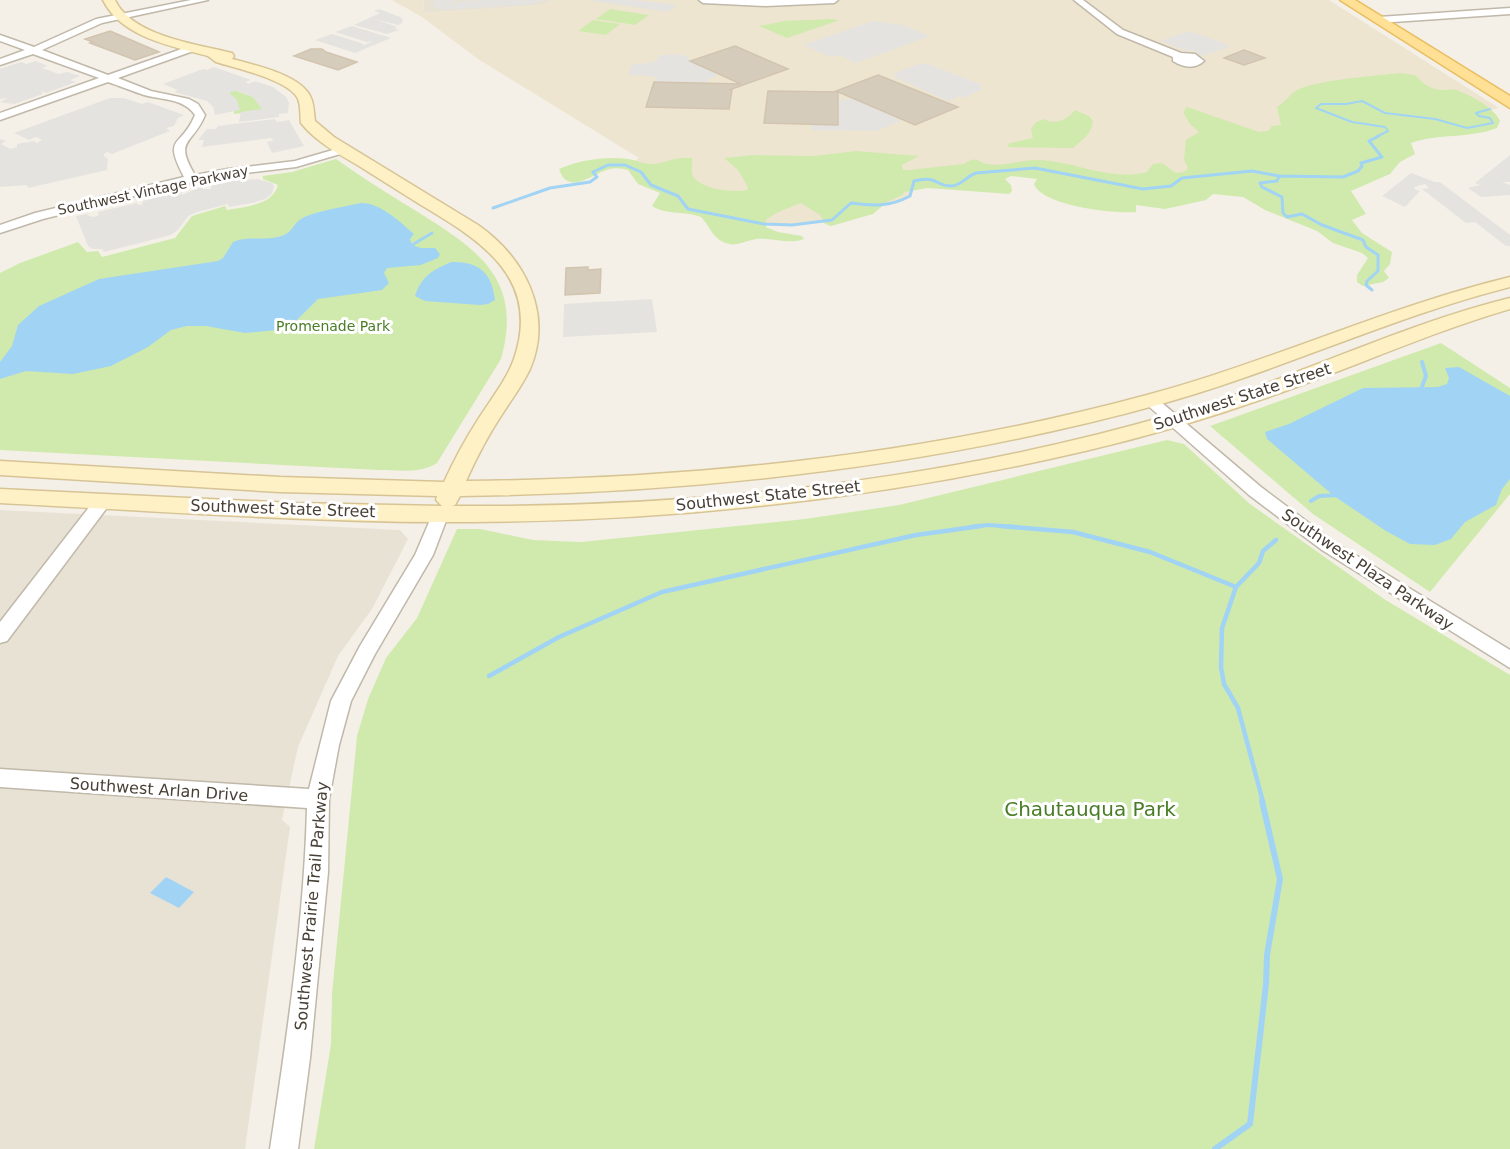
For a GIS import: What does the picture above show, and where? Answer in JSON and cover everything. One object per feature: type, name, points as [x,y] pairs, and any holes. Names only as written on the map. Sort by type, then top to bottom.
[{"type":"main road","points":[[1346,0],[1510,89]]},
{"type":"main road","points":[[1362,0],[1390,22],[1510,103]]},
{"type":"main road","name":"Southwest Prairie Trail Parkway","points":[[117,9],[146,33],[213,54],[220,59],[295,87],[304,99],[308,123],[321,131],[325,138],[483,237],[504,257],[527,298],[530,327],[524,360],[480,434],[441,513]]},
{"type":"main road","name":"Southwest State Street","points":[[0,468],[295,484],[452,489],[632,483],[866,459],[1024,430],[1150,400],[1232,376],[1405,311],[1510,282]]},
{"type":"main road","name":"Southwest State Street","points":[[0,496],[346,512],[441,513],[652,508],[835,489],[930,476],[1087,444],[1173,420],[1288,383],[1437,326],[1510,303]]},
{"type":"main road","points":[[103,474],[108,492],[103,501]]},
{"type":"main road","points":[[103,501],[131,489],[295,484]]},
{"type":"street","points":[[0,62],[64,39],[117,9],[204,0]]},
{"type":"street","points":[[702,0],[766,3],[834,0]]},
{"type":"street","points":[[1078,0],[1120,32],[1179,56]]},
{"type":"street","points":[[1390,22],[1510,11]]},
{"type":"street","points":[[1390,22],[1510,16]]},
{"type":"street","points":[[0,38],[148,93],[185,101],[198,111],[199,120],[178,148],[183,166],[191,180]]},
{"type":"street","points":[[0,117],[193,48]]},
{"type":"street","name":"Southwest Vintage Parkway","points":[[0,229],[39,216],[191,180],[228,172],[296,164],[343,150]]},
{"type":"street","name":"Southwest Plaza Parkway","points":[[1150,400],[1255,491],[1328,546],[1510,660]]},
{"type":"street","points":[[0,636],[103,501]]},
{"type":"street","name":"Southwest Prairie Trail Parkway","points":[[284,1149],[297,1058],[317,872],[318,799],[341,701],[366,651],[424,555],[441,513]]},
{"type":"street","name":"Southwest Arlan Drive","points":[[0,778],[318,799]]},
{"type":"shaded area","points":[[392,0],[424,0],[423,13],[541,5],[553,0],[1329,0],[1499,108],[1171,186],[1048,171],[914,181],[910,196],[901,201],[815,223],[764,224],[629,164],[639,158],[478,59],[422,17]]},
{"type":"shaded area","points":[[424,0],[553,0],[542,5],[423,13]]},
{"type":"shaded area","points":[[434,0],[457,0],[450,2],[456,4],[485,0],[549,0],[536,2],[536,4],[442,10],[442,7],[434,8]]},
{"type":"shaded area","points":[[587,0],[636,0],[677,5],[668,12]]},
{"type":"shaded area","points":[[379,9],[400,17],[403,19],[402,23],[398,25],[374,19],[398,27],[394,28],[399,30],[387,34],[354,25],[380,13],[374,11]]},
{"type":"shaded area","points":[[873,21],[903,25],[930,36],[856,63],[841,56],[829,56],[803,45]]},
{"type":"shaded area","points":[[352,26],[391,38],[355,53],[315,40],[332,34],[364,44],[362,46],[373,41],[367,42],[335,32]]},
{"type":"shaded area","points":[[1189,31],[1231,46],[1203,56],[1193,50],[1187,51],[1160,41]]},
{"type":"shaded area","points":[[681,54],[717,73],[715,78],[708,78],[707,83],[654,82],[656,78],[651,76],[628,75],[632,64],[649,63],[657,60],[659,55]]},
{"type":"shaded area","points":[[36,61],[48,66],[42,68],[59,74],[67,72],[80,76],[70,80],[76,82],[46,93],[41,91],[43,94],[14,104],[0,102],[7,98],[0,99],[0,69],[21,62],[26,64]]},
{"type":"shaded area","points":[[918,64],[928,64],[983,85],[979,87],[983,89],[963,98],[959,96],[948,101],[894,77],[897,75],[893,74]]},
{"type":"shaded area","points":[[214,67],[251,80],[246,82],[248,84],[255,81],[273,87],[286,97],[289,103],[288,113],[279,114],[279,117],[239,122],[241,112],[262,109],[253,97],[238,91],[228,92],[237,100],[240,110],[215,115],[213,107],[207,101],[174,92],[178,90],[163,84]]},
{"type":"shaded area","points":[[110,98],[124,98],[142,104],[148,102],[184,115],[178,118],[174,126],[166,128],[170,131],[112,154],[107,152],[103,155],[108,159],[107,170],[28,188],[27,185],[0,187],[0,139],[6,141],[1,144],[11,149],[17,147],[17,144],[34,141],[37,143],[42,140],[36,137],[29,140],[14,133]]},
{"type":"shaded area","points":[[854,99],[902,120],[877,131],[812,130],[812,124],[838,125],[838,115],[830,115],[833,100]]},
{"type":"shaded area","points":[[275,119],[277,122],[289,120],[304,146],[272,153],[267,142],[274,140],[271,138],[202,147],[204,140],[198,140],[207,129],[216,129],[218,126]]},
{"type":"shaded area","points":[[1510,155],[1510,182],[1502,182],[1510,185],[1510,195],[1481,197],[1468,188],[1480,185],[1475,183]]},
{"type":"shaded area","points":[[1411,173],[1440,182],[1510,235],[1510,246],[1506,246],[1475,222],[1466,223],[1422,189],[1429,188],[1425,184],[1415,187],[1414,189],[1420,191],[1405,207],[1382,196]]},
{"type":"shaded area","points":[[257,179],[272,183],[274,186],[272,194],[265,199],[229,207],[228,204],[197,212],[188,216],[179,229],[171,235],[104,252],[102,249],[92,249],[88,246],[76,216],[87,214],[94,217],[99,215],[98,212],[137,203],[142,205],[143,201],[181,192],[182,195],[203,186],[203,189],[211,189],[211,185]]},
{"type":"shaded area","points":[[652,299],[657,332],[563,337],[564,304]]},
{"type":"shaded area","points":[[0,510],[400,530],[408,539],[372,609],[338,656],[298,747],[282,820],[290,827],[245,1149],[0,1149]]},
{"type":"green space","points":[[610,9],[649,15],[635,25],[596,19]]},
{"type":"green space","points":[[593,20],[620,24],[606,35],[578,31]]},
{"type":"green space","points":[[840,20],[787,38],[759,26],[785,21]]},
{"type":"green space","points":[[1399,73],[1415,75],[1435,89],[1457,90],[1469,95],[1487,106],[1500,121],[1497,128],[1486,131],[1411,143],[1415,154],[1400,162],[1390,174],[1351,191],[1366,214],[1352,220],[1362,233],[1392,252],[1390,264],[1384,271],[1389,278],[1383,282],[1363,286],[1357,282],[1357,275],[1368,258],[1362,253],[1333,243],[1317,231],[1265,210],[1243,197],[1213,194],[1206,200],[1165,209],[1136,205],[1136,212],[1112,212],[1064,203],[1040,192],[1034,184],[1037,179],[1011,176],[1005,179],[1011,185],[1012,191],[1009,194],[928,188],[904,192],[903,195],[887,202],[873,214],[831,226],[825,224],[820,215],[801,203],[770,217],[766,220],[766,227],[778,232],[802,236],[804,239],[792,241],[756,239],[740,244],[727,244],[716,237],[701,217],[663,211],[652,206],[660,193],[638,184],[628,170],[610,169],[580,182],[573,182],[563,177],[559,169],[575,163],[602,158],[620,158],[651,164],[692,158],[692,174],[702,184],[734,191],[747,190],[748,187],[738,170],[724,158],[753,155],[814,156],[856,151],[919,156],[902,165],[903,170],[964,164],[974,160],[994,165],[1039,160],[1106,173],[1133,174],[1147,172],[1153,164],[1162,163],[1176,173],[1184,172],[1188,168],[1184,160],[1186,140],[1199,132],[1190,124],[1183,112],[1187,107],[1259,132],[1268,131],[1272,126],[1281,125],[1277,107],[1302,88],[1314,84]]},
{"type":"green space","points":[[234,90],[253,97],[269,109],[234,114],[233,97],[228,93]]},
{"type":"green space","points":[[1075,110],[1089,116],[1093,121],[1089,133],[1073,148],[1007,147],[1010,143],[1033,138],[1031,129],[1036,122],[1044,119],[1057,122]]},
{"type":"green space","name":"Promenade Park","points":[[336,159],[461,241],[491,271],[501,289],[506,309],[506,332],[501,359],[437,463],[424,469],[401,471],[0,450],[0,273],[20,263],[78,242],[87,252],[98,251],[102,257],[175,238],[192,216],[225,206],[227,210],[250,206],[270,197],[278,185],[263,179],[263,176],[292,172]]},
{"type":"green space","points":[[1441,343],[1510,388],[1510,494],[1430,592],[1313,514],[1210,426]]},
{"type":"green space","name":"Chautauqua Park","points":[[1167,440],[1184,444],[1250,504],[1384,599],[1510,675],[1510,1149],[314,1149],[331,1044],[332,994],[357,736],[368,699],[386,658],[417,618],[457,529],[480,529],[533,540],[581,542],[805,519],[899,505]]},
{"type":"water","points":[[361,203],[376,206],[390,214],[414,234],[410,239],[412,245],[421,248],[435,248],[440,254],[438,258],[421,265],[387,268],[384,273],[389,283],[382,290],[318,299],[294,323],[277,330],[245,333],[206,326],[187,326],[171,330],[148,347],[111,366],[73,374],[26,371],[0,379],[0,362],[12,346],[18,325],[39,306],[99,279],[218,261],[223,258],[233,242],[278,237],[287,234],[306,216]]},
{"type":"water","points":[[451,262],[469,264],[482,270],[491,282],[495,300],[480,305],[425,301],[415,296],[428,275]]},
{"type":"water","points":[[1459,367],[1510,396],[1510,479],[1502,489],[1496,505],[1465,522],[1451,539],[1435,545],[1410,544],[1386,531],[1334,496],[1267,439],[1265,432],[1289,424],[1363,388],[1438,387],[1447,384],[1449,378],[1445,368]]},
{"type":"water","points":[[166,877],[194,892],[179,908],[150,893]]},
{"type":"building","points":[[110,31],[159,52],[135,60],[85,39]]},
{"type":"building","points":[[735,46],[788,69],[729,90],[732,90],[729,109],[646,107],[654,82],[741,84],[690,61]]},
{"type":"building","points":[[311,49],[322,49],[357,62],[338,70],[294,56]]},
{"type":"building","points":[[1244,50],[1265,58],[1244,65],[1224,58]]},
{"type":"building","points":[[878,75],[958,107],[915,125],[836,91]]},
{"type":"building","points":[[768,91],[838,92],[838,125],[764,123]]},
{"type":"building","points":[[588,267],[588,270],[601,269],[600,293],[565,295],[566,268]]},
{"type":"waterway","points":[[1376,137],[1388,131],[1385,127],[1352,122],[1316,108],[1321,104],[1346,104],[1362,101],[1385,113],[1435,119],[1467,128],[1493,123],[1490,118],[1479,116],[1476,113],[1490,109]]},
{"type":"waterway","points":[[1279,176],[1343,177],[1358,171],[1362,166],[1361,163],[1382,157],[1369,141],[1379,136]]},
{"type":"waterway","points":[[493,208],[550,188],[590,182],[597,177],[593,172],[608,165],[625,165],[641,172],[651,185],[678,196],[688,209],[764,224],[792,225],[832,220],[851,203],[881,205],[903,200],[910,196],[914,181],[928,179],[946,186],[955,186],[976,173],[1035,168],[1143,189],[1171,186],[1182,178],[1252,171],[1279,176]]},
{"type":"waterway","points":[[1279,176],[1277,181],[1260,183],[1262,187],[1282,197],[1283,213],[1287,217],[1302,214],[1322,225],[1363,240],[1366,247],[1378,255],[1378,271],[1367,281],[1366,285],[1372,290]]},
{"type":"waterway","points":[[412,245],[432,233]]},
{"type":"waterway","points":[[1420,392],[1426,376],[1422,362]]},
{"type":"waterway","points":[[1311,501],[1319,496],[1340,495]]},
{"type":"waterway","points":[[970,527],[988,525],[1018,527]]},
{"type":"waterway","points":[[489,676],[559,637],[662,592],[916,535],[981,526]]},
{"type":"waterway","points":[[1000,526],[1073,532],[1150,552],[1236,587]]},
{"type":"waterway","points":[[1236,587],[1259,563],[1263,551],[1276,540]]},
{"type":"waterway","points":[[1236,587],[1222,628],[1221,667],[1224,684],[1238,708],[1263,802]]},
{"type":"waterway","points":[[1215,1149],[1250,1124],[1266,984],[1267,955],[1280,879],[1262,801]]}]
